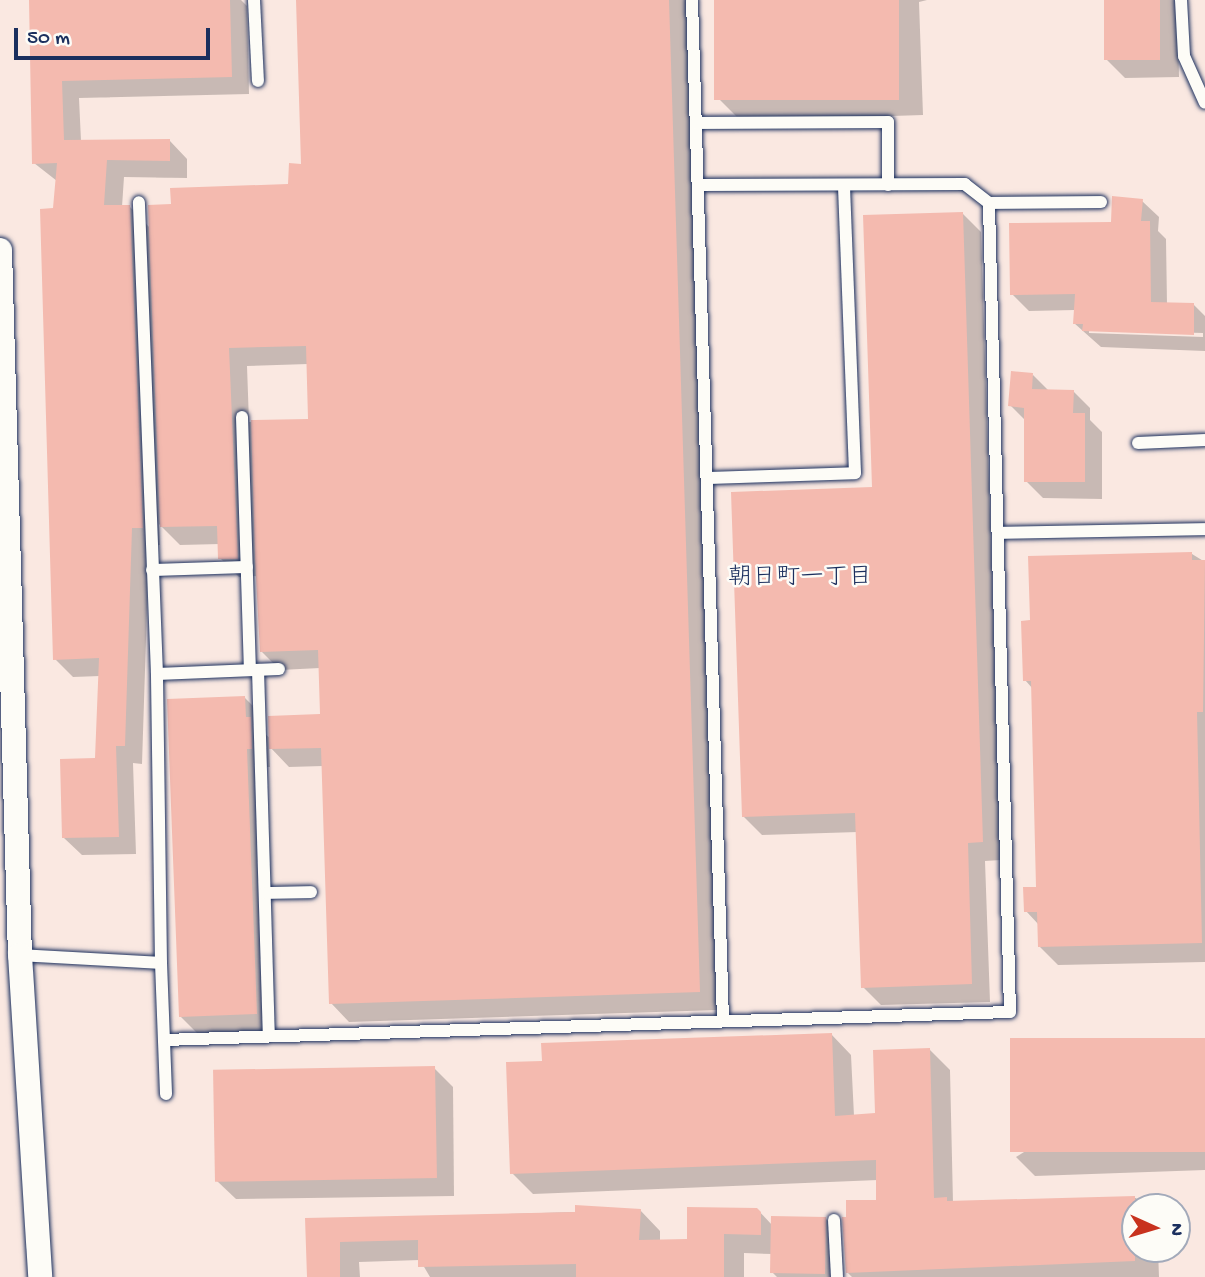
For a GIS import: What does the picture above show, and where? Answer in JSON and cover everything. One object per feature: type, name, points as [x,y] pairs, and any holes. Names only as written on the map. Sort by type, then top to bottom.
[{"type":"street","points":[[0,250],[10,955],[40,1277]]},
{"type":"lane","points":[[254,0],[258,81]]},
{"type":"lane","points":[[692,0],[723,1019]]},
{"type":"lane","points":[[1181,0],[1184,56],[1205,103]]},
{"type":"lane","points":[[697,123],[888,122],[888,185]]},
{"type":"lane","points":[[699,185],[965,184],[989,203],[1101,202]]},
{"type":"lane","points":[[707,478],[855,473],[844,185]]},
{"type":"lane","points":[[139,202],[156,674],[166,1094]]},
{"type":"lane","points":[[164,1040],[723,1019],[1010,1012],[989,203]]},
{"type":"lane","points":[[242,417],[247,567],[265,893],[268,1036]]},
{"type":"lane","points":[[1138,443],[1205,440]]},
{"type":"lane","points":[[998,533],[1205,530]]},
{"type":"lane","points":[[152,570],[247,567]]},
{"type":"lane","points":[[156,674],[279,669]]},
{"type":"lane","points":[[265,893],[311,892]]},
{"type":"lane","points":[[10,955],[162,963]]},
{"type":"lane","points":[[834,1220],[837,1277]]},
{"type":"building","points":[[29,0],[230,0],[232,77],[62,81],[64,140],[170,139],[170,161],[107,160],[104,205],[130,205],[143,528],[132,528],[125,746],[116,746],[119,837],[62,838],[60,759],[95,758],[99,658],[53,660],[40,209],[53,208],[57,163],[32,164]]},
{"type":"building","points":[[296,0],[669,0],[700,992],[329,1004],[321,748],[269,749],[268,716],[320,714],[318,650],[260,652],[255,559],[251,420],[308,419],[306,346],[229,348],[238,559],[218,559],[217,526],[160,527],[148,205],[171,204],[170,188],[288,184],[289,163],[301,164]]},
{"type":"building","points":[[714,0],[899,0],[899,100],[714,100]]},
{"type":"building","points":[[1104,0],[1160,0],[1160,60],[1104,60]]},
{"type":"building","points":[[1112,196],[1143,199],[1141,221],[1150,221],[1151,302],[1194,303],[1194,335],[1082,331],[1083,324],[1073,324],[1075,294],[1010,295],[1009,223],[1111,222]]},
{"type":"building","points":[[963,212],[983,842],[968,843],[972,984],[861,988],[855,813],[742,817],[731,492],[872,487],[863,215]]},
{"type":"building","points":[[1011,371],[1033,373],[1032,389],[1074,390],[1073,413],[1085,413],[1085,482],[1024,482],[1024,408],[1008,406]]},
{"type":"building","points":[[1192,552],[1192,560],[1205,560],[1203,712],[1197,712],[1202,943],[1038,947],[1037,912],[1024,912],[1023,887],[1036,887],[1031,681],[1023,681],[1021,621],[1030,620],[1028,556]]},
{"type":"building","points":[[245,696],[246,717],[251,717],[252,749],[247,749],[257,1014],[179,1017],[167,699]]},
{"type":"building","points":[[832,1033],[835,1116],[875,1113],[873,1050],[930,1048],[934,1198],[947,1197],[947,1201],[1121,1196],[1121,1262],[846,1273],[842,1217],[846,1217],[846,1200],[876,1200],[876,1160],[510,1174],[506,1062],[542,1061],[541,1043]]},
{"type":"building","points":[[1010,1038],[1205,1038],[1205,1152],[1010,1152]]},
{"type":"building","points":[[435,1066],[437,1178],[215,1182],[213,1070]]},
{"type":"building","points":[[575,1205],[641,1209],[639,1240],[687,1239],[687,1207],[757,1208],[761,1212],[761,1235],[724,1234],[724,1277],[576,1277],[576,1264],[418,1267],[418,1240],[340,1242],[340,1277],[307,1277],[305,1218],[575,1212]]},
{"type":"building","points":[[771,1216],[826,1217],[825,1274],[770,1273]]},
{"type":"district","name":"朝日町一丁目","points":[[800,579]]}]
